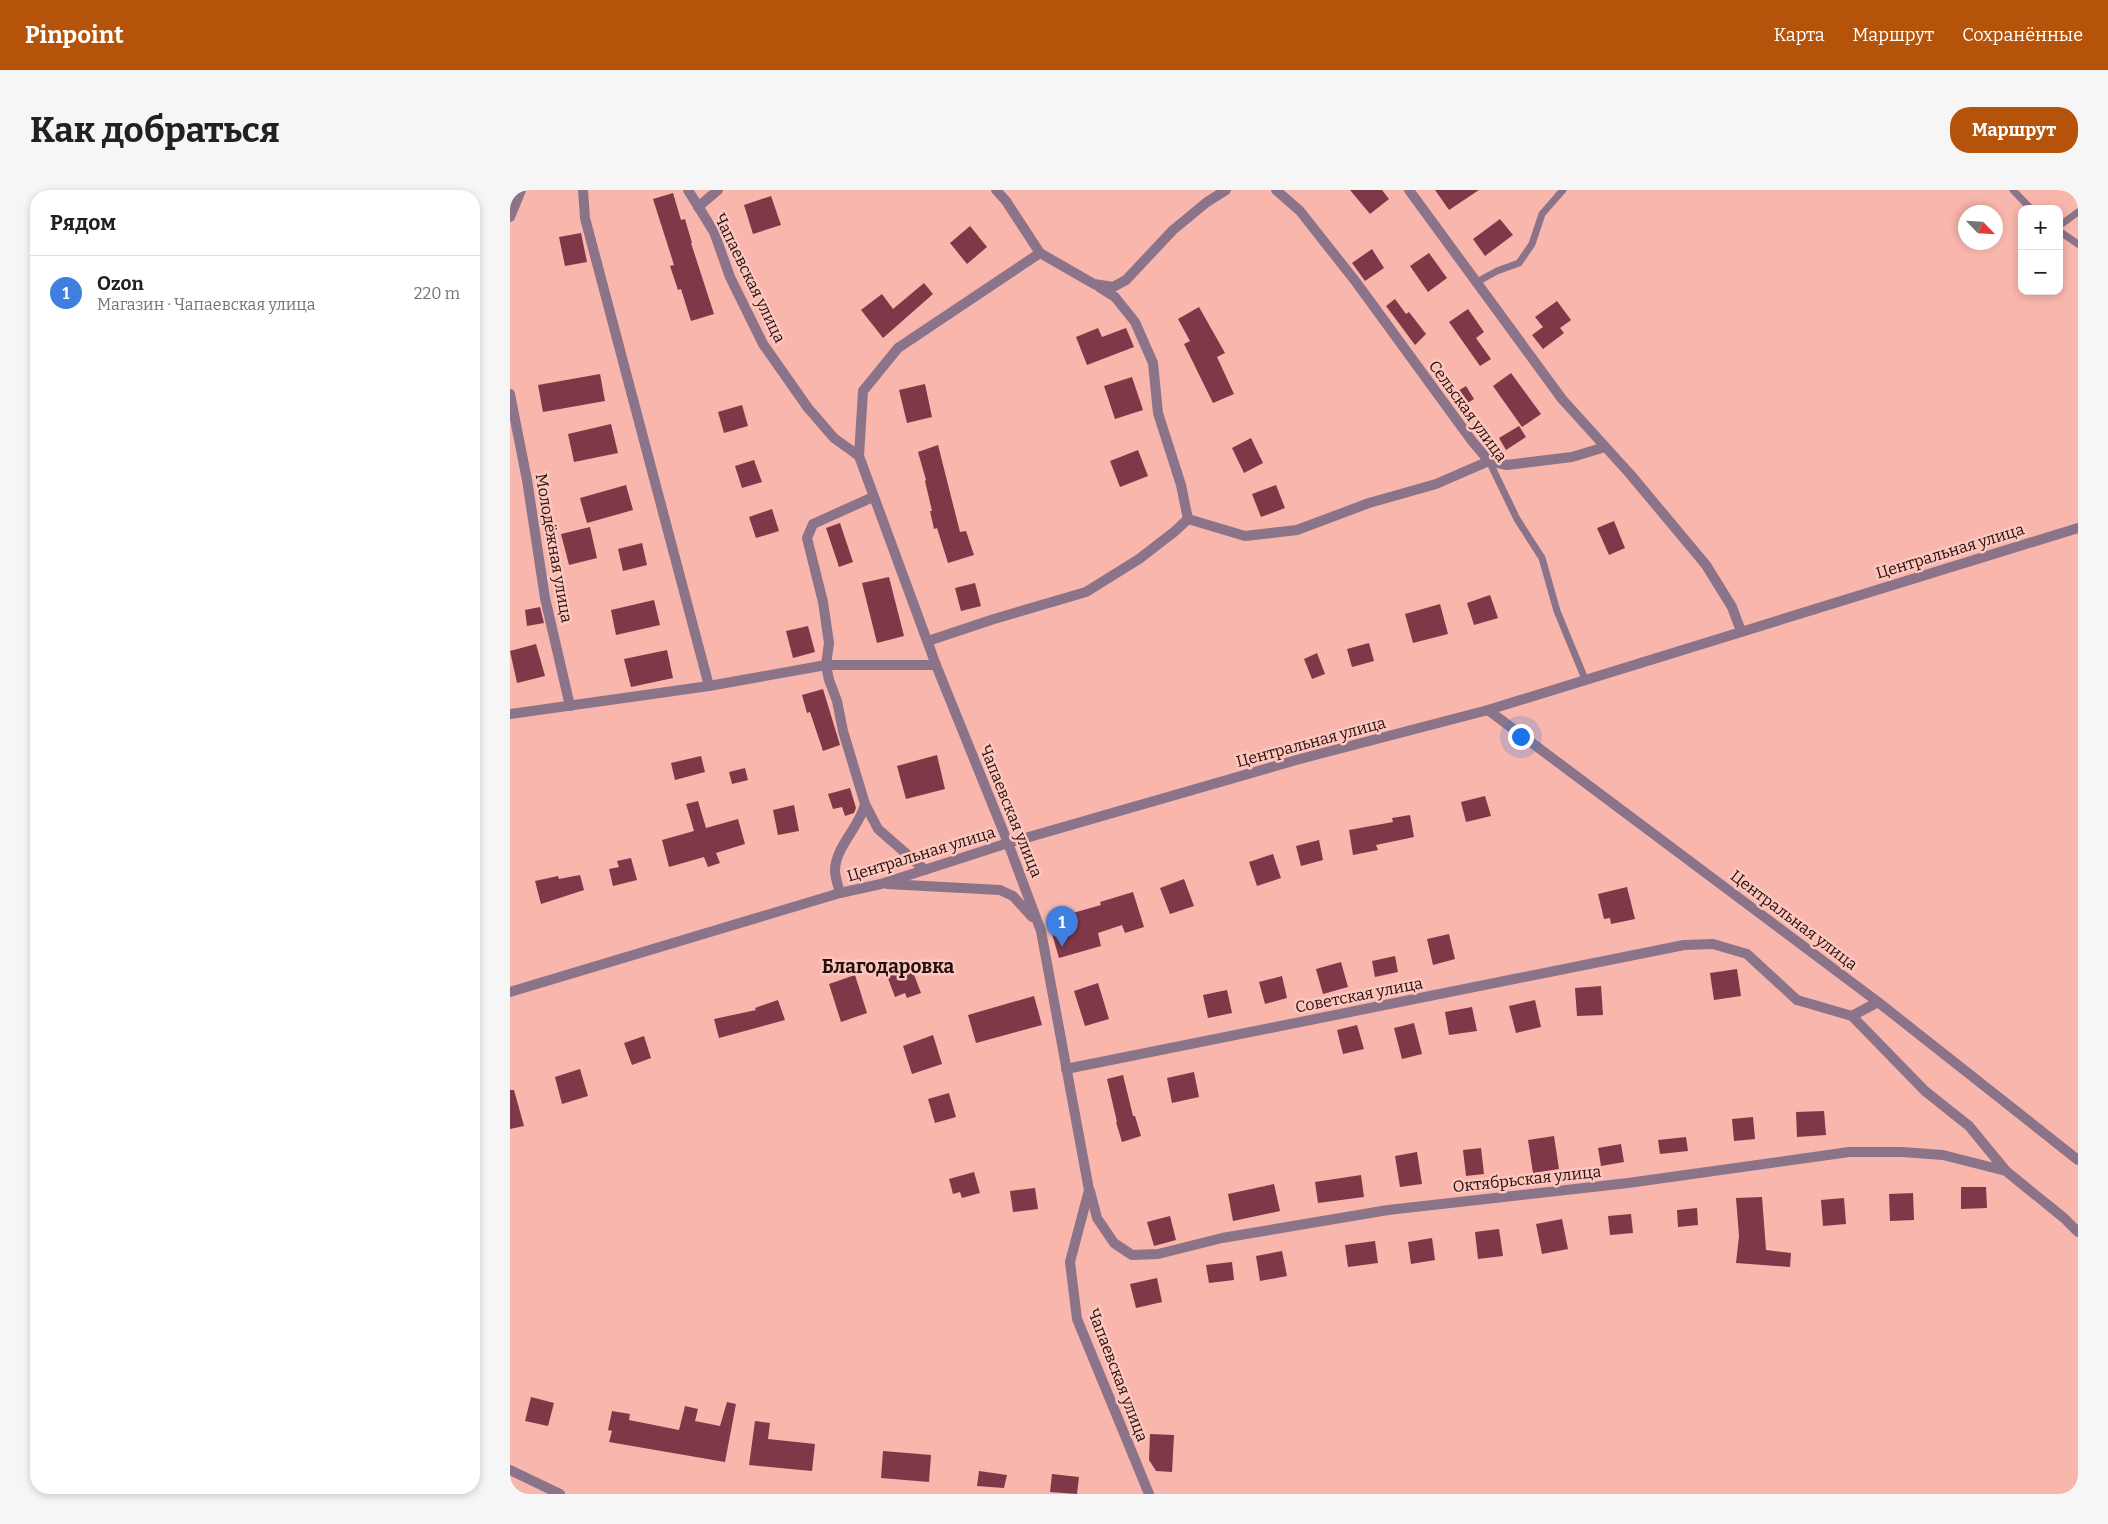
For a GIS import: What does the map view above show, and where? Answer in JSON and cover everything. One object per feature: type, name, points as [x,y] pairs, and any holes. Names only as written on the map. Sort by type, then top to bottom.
[{"type":"street","points":[[510,217],[521,190]]},
{"type":"street","points":[[583,190],[585,218],[709,686]]},
{"type":"street","name":"Чапаевская улица","points":[[688,190],[714,232],[730,277],[763,344],[808,408],[834,438],[859,456],[936,665],[1008,843],[1041,931],[1089,1190],[1070,1262],[1077,1319],[1149,1494]]},
{"type":"street","points":[[698,207],[718,190]]},
{"type":"street","points":[[996,190],[1006,201],[1040,253],[1115,297],[1135,322],[1153,363],[1158,413],[1181,485],[1188,519]]},
{"type":"street","points":[[1094,284],[1113,287],[1126,280],[1173,230],[1207,202],[1226,190]]},
{"type":"street","name":"Сельская улица","points":[[1276,190],[1300,211],[1356,282],[1472,441],[1489,461]]},
{"type":"street","points":[[1409,190],[1562,399],[1605,446],[1706,565],[1732,607],[1741,631]]},
{"type":"street","points":[[859,456],[862,391],[898,348],[1040,253]]},
{"type":"street","name":"Молодёжная улица","points":[[510,394],[527,480],[545,598],[570,706]]},
{"type":"street","points":[[1188,519],[1244,536],[1297,530],[1370,503],[1436,484],[1489,461],[1506,465],[1572,458],[1605,446]]},
{"type":"street","points":[[874,497],[813,524],[807,538],[823,602],[829,643],[826,665],[828,680],[837,701],[865,804],[878,829],[925,870]]},
{"type":"street","points":[[928,640],[1086,592],[1139,559],[1188,519]]},
{"type":"street","name":"Центральная улица","points":[[510,992],[840,893],[881,884],[1008,843],[1300,759],[1488,710],[2078,528]]},
{"type":"street","points":[[510,714],[709,686],[826,665],[936,665]]},
{"type":"street","name":"Центральная улица","points":[[1488,710],[1878,1002],[2078,1160]]},
{"type":"street","points":[[840,893],[835,871],[838,857],[847,837],[862,815],[865,804]]},
{"type":"street","points":[[881,884],[1000,890],[1013,896],[1026,909],[1041,931]]},
{"type":"street","name":"Советская улица","points":[[1066,1069],[1684,945],[1713,944],[1747,954],[1797,1000],[1852,1016]]},
{"type":"street","points":[[1878,1002],[1852,1016],[1924,1091],[1969,1126],[2006,1171],[2064,1218],[2078,1232]]},
{"type":"street","name":"Октябрьская улица","points":[[1089,1190],[1097,1218],[1114,1243],[1132,1255],[1158,1254],[1222,1238],[1388,1210],[1628,1183],[1849,1152],[1943,1155],[2006,1171]]},
{"type":"street","points":[[510,1470],[560,1494]]},
{"type":"lane","points":[[1477,282],[1497,271],[1519,263],[1532,244],[1542,214],[1562,190]]},
{"type":"lane","points":[[2013,190],[2027,205]]},
{"type":"lane","points":[[2063,223],[2078,212]]},
{"type":"lane","points":[[2063,234],[2078,244]]},
{"type":"lane","name":"Сельская улица","points":[[1489,461],[1517,520],[1542,558],[1557,611],[1585,679]]},
{"type":"building","points":[[1350,190],[1382,190],[1389,199],[1370,214]]},
{"type":"building","points":[[1435,190],[1479,190],[1449,210]]},
{"type":"building","points":[[673,193],[681,220],[685,219],[714,314],[691,321],[681,289],[678,290],[670,266],[674,265],[653,199]]},
{"type":"building","points":[[771,196],[781,225],[753,234],[744,205]]},
{"type":"building","points":[[1500,219],[1513,235],[1485,256],[1473,239]]},
{"type":"building","points":[[970,226],[987,247],[967,264],[950,243]]},
{"type":"building","points":[[581,233],[587,262],[565,266],[559,237]]},
{"type":"building","points":[[1372,249],[1384,268],[1365,281],[1352,263]]},
{"type":"building","points":[[1429,253],[1447,278],[1428,292],[1410,266]]},
{"type":"building","points":[[924,283],[933,294],[883,338],[861,310],[882,294],[893,309]]},
{"type":"building","points":[[1395,299],[1406,314],[1409,312],[1426,334],[1415,345],[1386,306]]},
{"type":"building","points":[[1557,301],[1571,320],[1560,328],[1564,333],[1543,349],[1532,335],[1543,327],[1535,317]]},
{"type":"building","points":[[1199,307],[1225,353],[1217,357],[1234,394],[1213,403],[1184,344],[1190,341],[1178,319]]},
{"type":"building","points":[[1468,309],[1484,332],[1476,338],[1491,359],[1480,366],[1449,322]]},
{"type":"building","points":[[1098,328],[1102,337],[1126,328],[1134,347],[1087,365],[1076,337]]},
{"type":"building","points":[[1511,373],[1541,414],[1522,427],[1493,386]]},
{"type":"building","points":[[600,374],[605,401],[543,412],[538,385]]},
{"type":"building","points":[[1132,377],[1143,410],[1115,419],[1104,386]]},
{"type":"building","points":[[925,384],[932,417],[907,423],[899,390]]},
{"type":"building","points":[[1466,386],[1474,399],[1461,407],[1453,394]]},
{"type":"building","points":[[742,405],[748,426],[724,433],[718,412]]},
{"type":"building","points":[[611,424],[618,453],[574,462],[568,434]]},
{"type":"building","points":[[1519,426],[1526,437],[1506,450],[1499,438]]},
{"type":"building","points":[[1251,438],[1263,463],[1244,473],[1232,448]]},
{"type":"building","points":[[938,445],[960,532],[966,531],[974,555],[948,563],[937,528],[934,529],[926,480],[918,452]]},
{"type":"building","points":[[1138,450],[1148,476],[1120,487],[1110,461]]},
{"type":"building","points":[[754,460],[762,482],[742,488],[735,466]]},
{"type":"building","points":[[626,485],[633,510],[587,523],[580,498]]},
{"type":"building","points":[[1276,485],[1285,508],[1261,517],[1252,494]]},
{"type":"building","points":[[772,509],[779,531],[756,538],[749,517]]},
{"type":"building","points":[[1614,521],[1625,548],[1609,555],[1597,528]]},
{"type":"building","points":[[840,523],[853,562],[839,567],[826,528]]},
{"type":"building","points":[[590,527],[597,558],[569,565],[561,534]]},
{"type":"building","points":[[642,543],[647,565],[623,571],[618,549]]},
{"type":"building","points":[[889,577],[904,636],[877,643],[862,583]]},
{"type":"building","points":[[975,583],[981,606],[961,611],[955,588]]},
{"type":"building","points":[[1490,595],[1498,618],[1474,625],[1467,603]]},
{"type":"building","points":[[654,600],[660,625],[616,635],[611,610]]},
{"type":"building","points":[[1440,604],[1448,634],[1413,643],[1405,614]]},
{"type":"building","points":[[540,607],[544,623],[527,626],[525,610]]},
{"type":"building","points":[[808,626],[815,652],[793,658],[786,631]]},
{"type":"building","points":[[1369,643],[1374,661],[1352,667],[1347,649]]},
{"type":"building","points":[[536,644],[545,676],[517,683],[510,651]]},
{"type":"building","points":[[667,650],[673,678],[631,687],[624,659]]},
{"type":"building","points":[[1317,653],[1325,674],[1312,679],[1304,659]]},
{"type":"building","points":[[823,689],[840,745],[823,751],[810,712],[807,713],[802,695]]},
{"type":"building","points":[[937,755],[945,789],[906,799],[897,766]]},
{"type":"building","points":[[701,756],[705,772],[675,780],[671,763]]},
{"type":"building","points":[[745,768],[748,780],[732,784],[729,772]]},
{"type":"building","points":[[850,788],[856,808],[854,813],[845,816],[842,807],[833,809],[828,794]]},
{"type":"building","points":[[1485,796],[1491,816],[1466,822],[1461,802]]},
{"type":"building","points":[[698,801],[706,828],[738,819],[745,844],[716,853],[720,863],[708,867],[704,857],[669,867],[662,840],[694,831],[686,804]]},
{"type":"building","points":[[794,805],[799,831],[778,835],[773,810]]},
{"type":"building","points":[[1410,815],[1414,837],[1376,845],[1378,850],[1353,855],[1349,830],[1393,822],[1392,818]]},
{"type":"building","points":[[1319,840],[1323,860],[1301,866],[1296,846]]},
{"type":"building","points":[[1273,854],[1281,878],[1257,886],[1249,862]]},
{"type":"building","points":[[631,858],[637,880],[613,886],[609,869],[619,867],[617,861]]},
{"type":"building","points":[[580,875],[584,890],[541,904],[535,881],[558,876],[559,879]]},
{"type":"building","points":[[1184,879],[1194,906],[1170,914],[1160,888]]},
{"type":"building","points":[[1627,887],[1635,919],[1611,924],[1610,918],[1604,919],[1598,894]]},
{"type":"building","points":[[1133,892],[1144,927],[1125,933],[1122,925],[1098,933],[1101,946],[1059,958],[1048,920],[1101,905],[1100,902]]},
{"type":"building","points":[[1449,934],[1455,959],[1433,965],[1427,939]]},
{"type":"building","points":[[1395,956],[1398,972],[1375,977],[1372,961]]},
{"type":"building","points":[[1341,962],[1348,987],[1323,994],[1316,969]]},
{"type":"building","points":[[910,964],[921,993],[907,998],[905,993],[895,997],[886,973]]},
{"type":"building","points":[[1737,969],[1741,996],[1714,1000],[1710,973]]},
{"type":"building","points":[[855,975],[867,1013],[841,1022],[829,984]]},
{"type":"building","points":[[1282,976],[1287,998],[1265,1004],[1259,982]]},
{"type":"building","points":[[1098,983],[1109,1019],[1085,1026],[1074,991]]},
{"type":"building","points":[[1601,986],[1603,1015],[1577,1016],[1575,988]]},
{"type":"building","points":[[1227,990],[1232,1013],[1208,1018],[1203,995]]},
{"type":"building","points":[[1034,996],[1042,1025],[976,1043],[968,1015]]},
{"type":"building","points":[[778,1000],[785,1020],[719,1038],[714,1019],[756,1010],[755,1008]]},
{"type":"building","points":[[1535,1000],[1541,1027],[1516,1033],[1509,1006]]},
{"type":"building","points":[[1472,1007],[1477,1031],[1449,1035],[1445,1012]]},
{"type":"building","points":[[1414,1023],[1422,1054],[1402,1059],[1394,1028]]},
{"type":"building","points":[[1357,1025],[1364,1049],[1343,1054],[1337,1030]]},
{"type":"building","points":[[933,1035],[942,1064],[912,1074],[903,1046]]},
{"type":"building","points":[[644,1036],[651,1058],[632,1065],[624,1043]]},
{"type":"building","points":[[580,1069],[588,1096],[562,1104],[555,1077]]},
{"type":"building","points":[[1194,1072],[1199,1097],[1172,1103],[1167,1078]]},
{"type":"building","points":[[1123,1075],[1133,1116],[1135,1116],[1141,1136],[1122,1142],[1107,1079]]},
{"type":"building","points":[[510,1090],[514,1090],[524,1126],[510,1129]]},
{"type":"building","points":[[949,1093],[956,1117],[935,1123],[928,1099]]},
{"type":"building","points":[[1824,1111],[1826,1135],[1797,1137],[1796,1112]]},
{"type":"building","points":[[1753,1117],[1755,1139],[1734,1141],[1732,1119]]},
{"type":"building","points":[[1554,1136],[1559,1169],[1533,1173],[1528,1140]]},
{"type":"building","points":[[1686,1137],[1688,1151],[1660,1154],[1658,1140]]},
{"type":"building","points":[[1621,1144],[1624,1162],[1601,1166],[1598,1148]]},
{"type":"building","points":[[1481,1148],[1484,1174],[1466,1176],[1463,1150]]},
{"type":"building","points":[[1417,1152],[1422,1184],[1400,1187],[1395,1156]]},
{"type":"building","points":[[974,1172],[980,1193],[962,1198],[960,1192],[953,1194],[949,1179]]},
{"type":"building","points":[[1361,1175],[1364,1197],[1318,1203],[1315,1182]]},
{"type":"building","points":[[1274,1184],[1280,1211],[1233,1221],[1228,1194]]},
{"type":"building","points":[[1961,1187],[1986,1187],[1987,1208],[1961,1209]]},
{"type":"building","points":[[1035,1188],[1038,1209],[1013,1212],[1010,1191]]},
{"type":"building","points":[[1913,1193],[1914,1220],[1890,1221],[1889,1194]]},
{"type":"building","points":[[1762,1197],[1766,1250],[1791,1253],[1790,1267],[1736,1263],[1739,1236],[1736,1198]]},
{"type":"building","points":[[1844,1198],[1846,1224],[1823,1226],[1821,1200]]},
{"type":"building","points":[[1697,1208],[1698,1225],[1678,1227],[1677,1210]]},
{"type":"building","points":[[1631,1214],[1633,1233],[1610,1235],[1608,1216]]},
{"type":"building","points":[[1170,1216],[1176,1240],[1154,1246],[1147,1222]]},
{"type":"building","points":[[1562,1219],[1568,1249],[1542,1254],[1536,1224]]},
{"type":"building","points":[[1499,1229],[1503,1256],[1478,1259],[1475,1232]]},
{"type":"building","points":[[1432,1238],[1435,1260],[1411,1264],[1408,1242]]},
{"type":"building","points":[[1375,1241],[1378,1263],[1348,1267],[1345,1245]]},
{"type":"building","points":[[1282,1251],[1287,1276],[1260,1281],[1256,1256]]},
{"type":"building","points":[[1232,1262],[1234,1280],[1209,1283],[1206,1265]]},
{"type":"building","points":[[1157,1278],[1162,1302],[1136,1308],[1130,1284]]},
{"type":"building","points":[[531,1397],[554,1403],[548,1426],[525,1421]]},
{"type":"building","points":[[727,1402],[736,1404],[725,1462],[609,1442],[612,1431],[608,1430],[612,1411],[630,1414],[629,1420],[679,1430],[685,1406],[698,1409],[695,1421],[720,1426]]},
{"type":"building","points":[[755,1421],[770,1423],[768,1439],[815,1444],[812,1471],[749,1465]]},
{"type":"building","points":[[1150,1434],[1174,1435],[1172,1472],[1156,1471],[1149,1460]]},
{"type":"building","points":[[883,1451],[931,1455],[929,1482],[881,1478]]},
{"type":"building","points":[[979,1471],[1007,1475],[1004,1488],[977,1486]]},
{"type":"building","points":[[1052,1474],[1079,1477],[1077,1494],[1050,1492]]},
{"type":"place","name":"Ozon","points":[[1062,947]]},
{"type":"district","name":"Благодаровка","points":[[888,966]]}]
